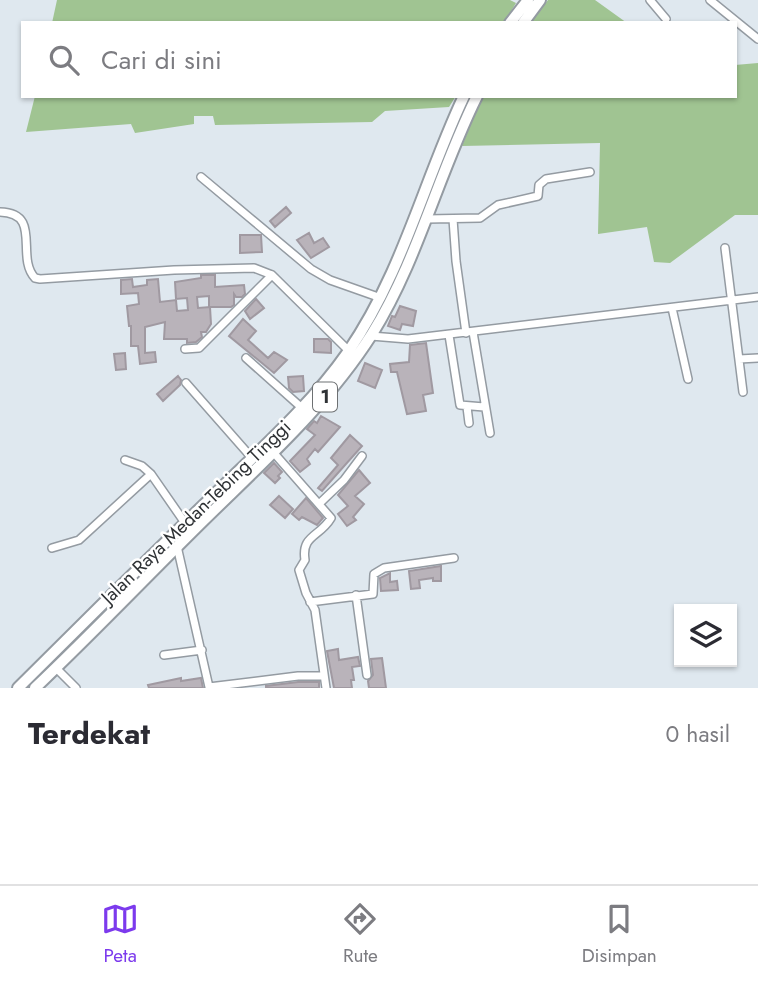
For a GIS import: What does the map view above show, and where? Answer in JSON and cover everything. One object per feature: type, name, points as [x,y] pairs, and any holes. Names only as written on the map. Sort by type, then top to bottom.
[{"type":"highway","points":[[512,21],[528,0]]},
{"type":"highway","points":[[524,21],[540,0]]},
{"type":"highway","name":"Jalan Raya Medan-Tebing Tinggi","points":[[35,688],[312,414],[352,354],[381,298],[407,242],[444,138],[463,98]]},
{"type":"highway","name":"Jalan Raya Medan-Tebing Tinggi","points":[[18,688],[252,458],[371,336],[392,299],[427,219],[458,134],[476,98]]},
{"type":"highway","points":[[77,628],[86,637]]},
{"type":"street","points":[[650,0],[666,19]]},
{"type":"street","points":[[710,0],[736,21]]},
{"type":"street","points":[[737,22],[758,39]]},
{"type":"street","points":[[427,219],[482,218],[498,205],[538,197],[539,185],[546,179],[590,172]]},
{"type":"street","points":[[201,177],[311,269],[325,278],[381,298]]},
{"type":"street","points":[[0,212],[13,213],[22,219],[29,269],[31,275],[40,279],[246,267],[263,270],[272,275],[352,354]]},
{"type":"street","points":[[453,219],[456,261],[489,433]]},
{"type":"street","points":[[725,248],[743,392]]},
{"type":"street","points":[[185,349],[199,348],[272,275]]},
{"type":"street","points":[[371,336],[408,339],[470,333],[758,297]]},
{"type":"street","points":[[671,308],[688,379]]},
{"type":"street","points":[[449,335],[460,405],[484,407]]},
{"type":"street","points":[[246,358],[302,408]]},
{"type":"street","points":[[739,359],[758,358]]},
{"type":"street","points":[[186,383],[252,458]]},
{"type":"street","points":[[467,407],[469,423]]},
{"type":"street","points":[[272,452],[330,514],[330,521],[305,543],[305,560],[299,570],[317,620],[326,688]]},
{"type":"street","points":[[320,503],[344,480],[362,456]]},
{"type":"street","points":[[125,460],[142,466],[151,474],[185,523]]},
{"type":"street","points":[[52,548],[79,540],[151,474]]},
{"type":"street","points":[[177,546],[202,650],[206,687],[298,676],[324,676]]},
{"type":"street","points":[[310,602],[374,594],[374,574],[378,570],[454,558]]},
{"type":"street","points":[[356,595],[367,675]]},
{"type":"street","points":[[164,655],[202,650]]},
{"type":"street","points":[[56,668],[76,688]]},
{"type":"green space","points":[[57,0],[510,0],[516,3],[505,21],[52,21]]},
{"type":"green space","points":[[548,0],[595,0],[624,21],[532,21]]},
{"type":"green space","points":[[758,63],[758,215],[735,215],[670,263],[654,262],[647,227],[598,234],[600,143],[462,146],[481,98],[737,98],[737,65]]},
{"type":"green space","points":[[34,98],[455,98],[449,107],[385,111],[372,122],[215,125],[213,116],[194,116],[194,124],[135,133],[131,124],[26,132]]},
{"type":"building","points":[[286,207],[291,213],[275,227],[270,221]]},
{"type":"building","points":[[309,233],[314,243],[323,238],[329,247],[311,258],[297,240]]},
{"type":"building","points":[[240,235],[261,235],[262,252],[240,253]]},
{"type":"building","points":[[201,275],[215,275],[215,287],[244,285],[245,294],[236,297],[234,294],[234,305],[231,307],[210,307],[211,324],[206,332],[201,332],[202,337],[196,342],[187,343],[187,339],[164,339],[165,322],[145,327],[145,353],[155,352],[156,362],[140,364],[138,346],[131,346],[127,306],[139,304],[138,293],[121,294],[121,280],[132,279],[133,287],[147,285],[147,280],[158,279],[160,302],[176,300],[177,311],[188,310],[187,298],[176,299],[175,282],[201,278]],"holes":[[[209,296],[210,307],[198,308],[197,297]]]},
{"type":"building","points":[[256,299],[264,308],[250,319],[245,311]]},
{"type":"building","points":[[400,306],[416,311],[413,326],[402,324],[400,330],[388,326]]},
{"type":"building","points":[[243,319],[256,331],[248,340],[268,358],[274,352],[287,360],[274,373],[229,336]]},
{"type":"building","points":[[314,339],[328,339],[331,342],[331,353],[314,352]]},
{"type":"building","points":[[426,343],[433,393],[423,395],[426,411],[407,414],[397,372],[391,372],[390,364],[409,362],[410,345]]},
{"type":"building","points":[[125,353],[126,369],[116,370],[114,354]]},
{"type":"building","points":[[365,363],[382,370],[375,388],[358,381]]},
{"type":"building","points":[[178,376],[180,385],[163,401],[157,394]]},
{"type":"building","points":[[303,376],[304,391],[293,392],[289,388],[288,377]]},
{"type":"building","points":[[321,416],[340,427],[318,452],[315,449],[307,459],[310,464],[300,472],[290,461],[315,435],[307,429],[314,421],[317,423]]},
{"type":"building","points":[[350,435],[362,446],[322,491],[318,488],[338,465],[331,458]]},
{"type":"building","points":[[274,463],[282,472],[275,483],[264,473]]},
{"type":"building","points":[[359,470],[370,483],[355,496],[364,504],[353,517],[356,520],[347,526],[338,514],[348,506],[338,495]]},
{"type":"building","points":[[279,496],[293,509],[285,518],[270,505]]},
{"type":"building","points":[[306,498],[323,518],[317,525],[302,517],[299,520],[292,514]]},
{"type":"building","points":[[441,566],[441,581],[433,581],[433,578],[419,580],[420,588],[411,589],[409,571]]},
{"type":"building","points":[[390,573],[390,582],[397,581],[398,590],[381,591],[380,578]]},
{"type":"building","points":[[338,649],[339,660],[358,657],[360,666],[352,667],[352,688],[334,688],[327,651]]},
{"type":"building","points":[[382,658],[386,688],[369,688],[368,681],[373,675],[371,659]]},
{"type":"building","points":[[181,678],[181,681],[201,678],[203,688],[149,688],[148,685]]},
{"type":"building","points":[[319,682],[319,688],[266,688],[266,686]]}]
